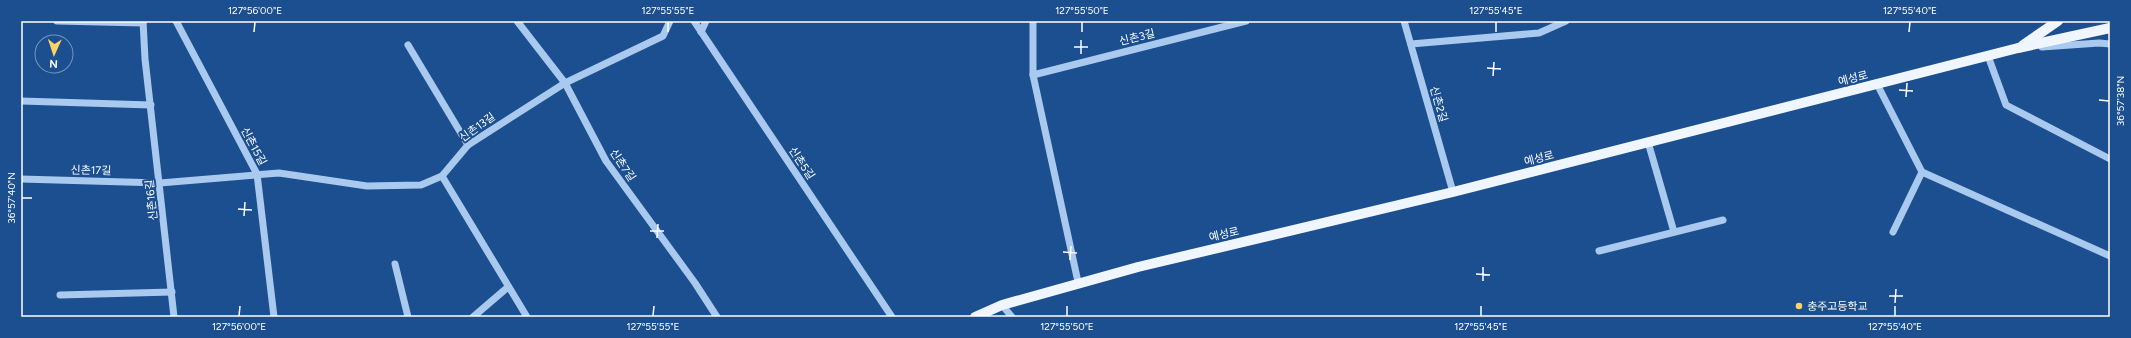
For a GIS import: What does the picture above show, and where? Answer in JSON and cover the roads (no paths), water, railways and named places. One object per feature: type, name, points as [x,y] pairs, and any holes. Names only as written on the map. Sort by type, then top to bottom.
[{"type":"main road","points":[[2018,48],[2058,21]]},
{"type":"main road","name":"예성로","points":[[975,317],[1002,305],[1078,282],[1453,192],[2018,48],[2110,28]]},
{"type":"street","name":"신촌16길","points":[[57,21],[143,22],[174,317]]},
{"type":"street","name":"신촌15길","points":[[176,21],[256,174],[274,317]]},
{"type":"street","name":"신촌7길","points":[[517,21],[565,83],[606,161],[695,284],[717,317]]},
{"type":"street","name":"신촌13길","points":[[442,176],[468,145],[565,83],[663,36],[670,21]]},
{"type":"street","name":"신촌5길","points":[[694,21],[892,317]]},
{"type":"street","points":[[701,32],[706,21]]},
{"type":"street","points":[[1033,21],[1033,75],[1078,282]]},
{"type":"street","name":"신촌3길","points":[[1033,75],[1246,21]]},
{"type":"street","name":"신촌2길","points":[[1404,21],[1453,192]]},
{"type":"street","points":[[1411,44],[1539,33],[1566,21]]},
{"type":"street","points":[[2018,48],[2099,43],[2110,44]]},
{"type":"street","points":[[408,44],[468,145]]},
{"type":"street","points":[[1988,56],[2006,105],[2110,159]]},
{"type":"street","points":[[1877,84],[1922,172],[2110,256]]},
{"type":"street","points":[[21,101],[151,105]]},
{"type":"street","points":[[1648,142],[1674,232]]},
{"type":"street","points":[[1893,232],[1922,172]]},
{"type":"street","name":"신촌17길","points":[[21,179],[160,183],[279,173],[367,186],[421,185],[442,176]]},
{"type":"street","points":[[442,176],[527,317]]},
{"type":"street","points":[[1599,251],[1723,220]]},
{"type":"street","points":[[394,264],[408,317]]},
{"type":"street","points":[[473,317],[508,287]]},
{"type":"street","points":[[60,295],[172,292]]},
{"type":"street","points":[[1002,305],[1012,317]]},
{"type":"place","name":"충주고등학교","points":[[1799,306]]}]
